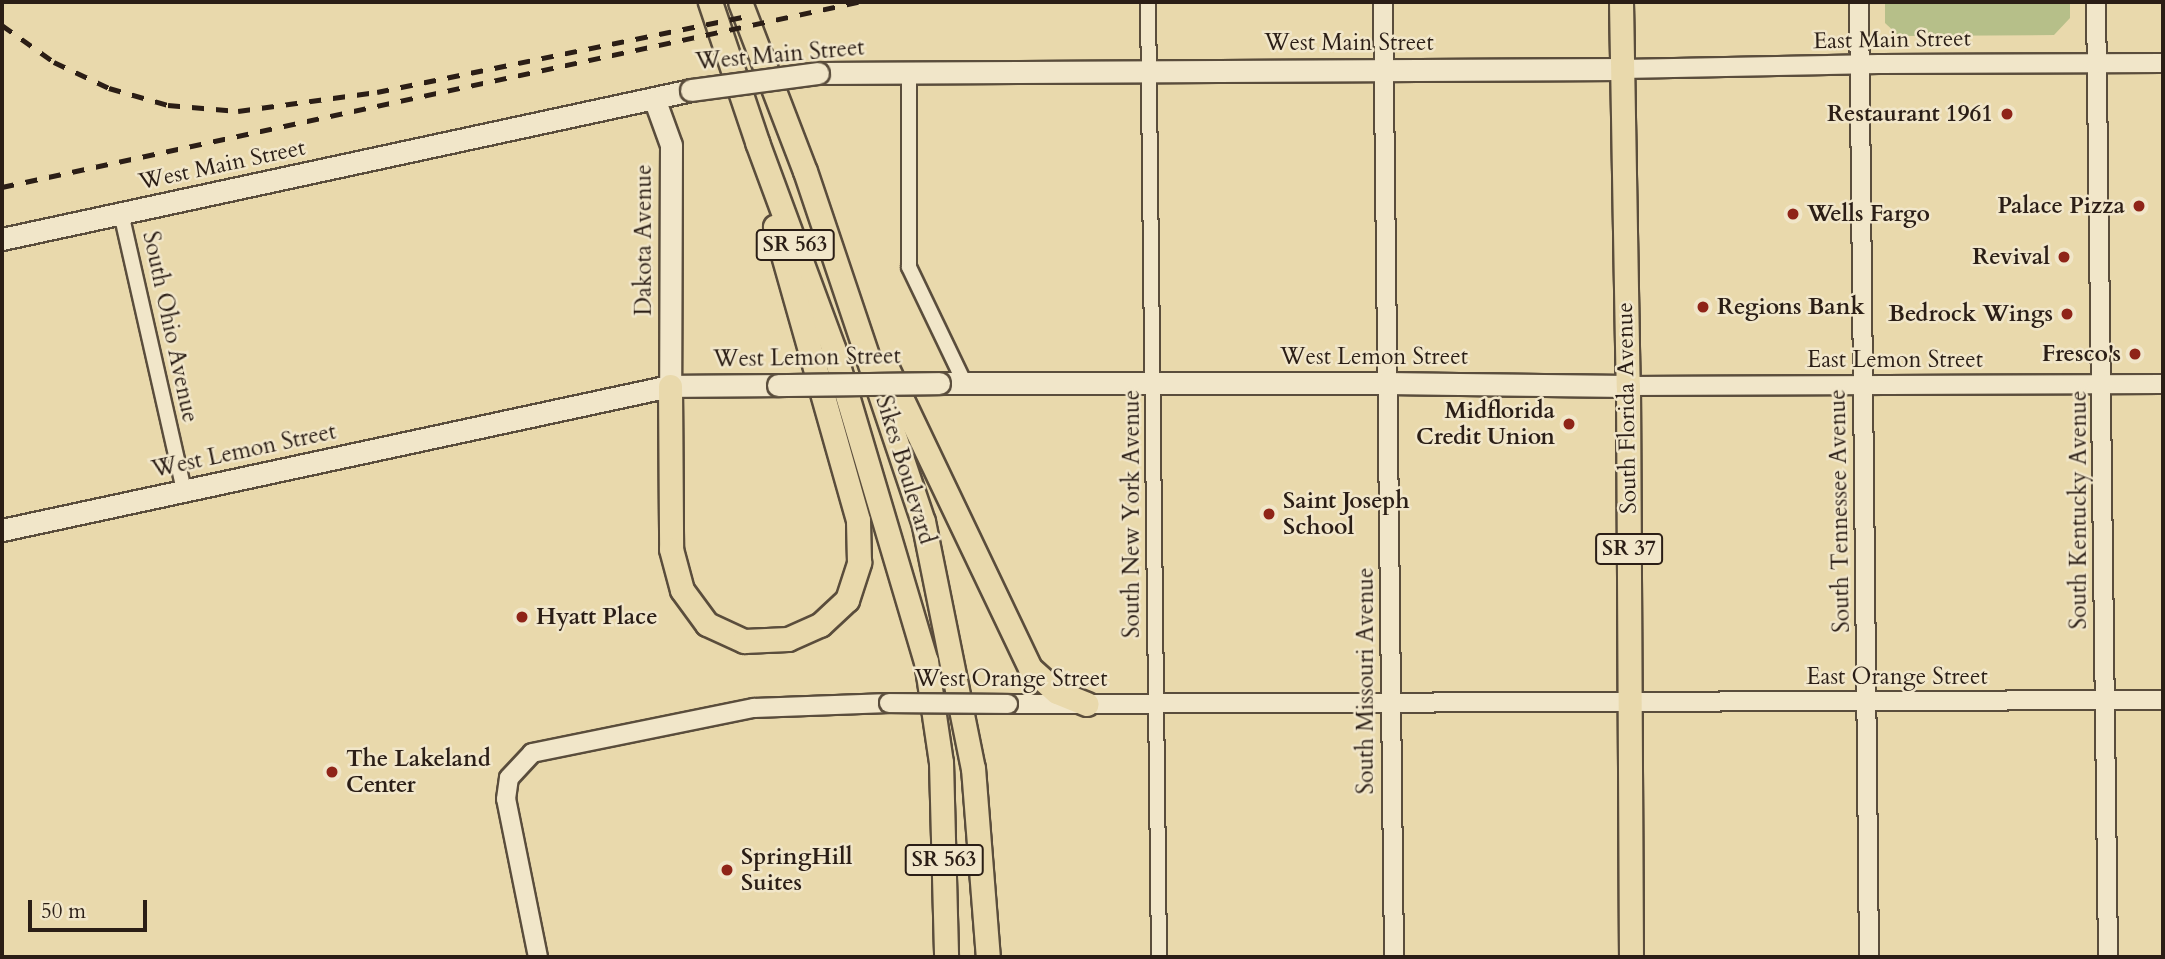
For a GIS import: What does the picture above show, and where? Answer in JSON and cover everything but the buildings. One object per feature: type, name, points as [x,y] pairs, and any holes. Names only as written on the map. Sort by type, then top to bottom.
[{"type":"main road","name":"Sikes Boulevard","points":[[710,2],[757,142],[833,348],[926,661],[941,762],[946,957]]},
{"type":"main road","name":"Sikes Boulevard","points":[[740,2],[843,281],[923,521],[952,650],[973,768],[988,957]]},
{"type":"main road","name":"South Florida Avenue","points":[[1621,2],[1628,386],[1631,957]]},
{"type":"main road","name":"West Main Street","points":[[2,239],[691,90],[818,73],[1622,69]]},
{"type":"main road","name":"Dakota Avenue","points":[[654,98],[671,145],[670,386]]},
{"type":"main road","points":[[670,386],[671,550],[682,590],[707,624],[744,641],[788,639],[820,625],[847,600],[859,562],[858,520],[779,243],[757,142]]},
{"type":"main road","points":[[843,281],[939,473],[1030,668],[1057,692],[1087,704]]},
{"type":"main road","name":"West Lemon Street","points":[[2,530],[670,386],[1387,383],[1628,386]]},
{"type":"street","name":"South New York Avenue","points":[[1148,2],[1159,957]]},
{"type":"street","name":"South Missouri Avenue","points":[[1383,2],[1394,957]]},
{"type":"street","name":"South Tennessee Avenue","points":[[1859,2],[1869,957]]},
{"type":"street","name":"South Kentucky Avenue","points":[[2096,2],[2103,383],[2108,957]]},
{"type":"street","name":"East Main Street","points":[[1622,69],[2163,63]]},
{"type":"street","points":[[909,72],[909,267],[965,384]]},
{"type":"street","name":"South Ohio Avenue","points":[[121,213],[184,491]]},
{"type":"street","name":"East Lemon Street","points":[[1628,386],[2163,384]]},
{"type":"street","name":"East Orange Street","points":[[1631,703],[2163,700]]},
{"type":"street","name":"West Orange Street","points":[[538,957],[520,878],[506,789],[509,778],[532,753],[754,708],[889,703],[1631,703]]},
{"type":"green space","points":[[1885,2],[2070,2],[2070,18],[2054,35],[1899,36],[1885,23]]},
{"type":"railway","points":[[2,187],[858,2]]},
{"type":"railway","points":[[2,25],[54,62],[109,88],[168,105],[238,111],[377,92],[743,17]]},
{"type":"place","name":"Restaurant 1961","points":[[2007,114]]},
{"type":"place","name":"Palace Pizza","points":[[2139,206]]},
{"type":"place","name":"Wells Fargo","points":[[1793,214]]},
{"type":"place","name":"Revival","points":[[2064,257]]},
{"type":"place","name":"Regions Bank","points":[[1703,307]]},
{"type":"place","name":"Bedrock Wings","points":[[2067,314]]},
{"type":"place","name":"Fresco's","points":[[2135,354]]},
{"type":"place","name":"Midflorida Credit Union","points":[[1569,424]]},
{"type":"place","name":"Saint Joseph School","points":[[1269,514]]},
{"type":"place","name":"Hyatt Place","points":[[522,617]]},
{"type":"place","name":"The Lakeland Center","points":[[332,772]]},
{"type":"place","name":"SpringHill Suites","points":[[727,870]]}]
